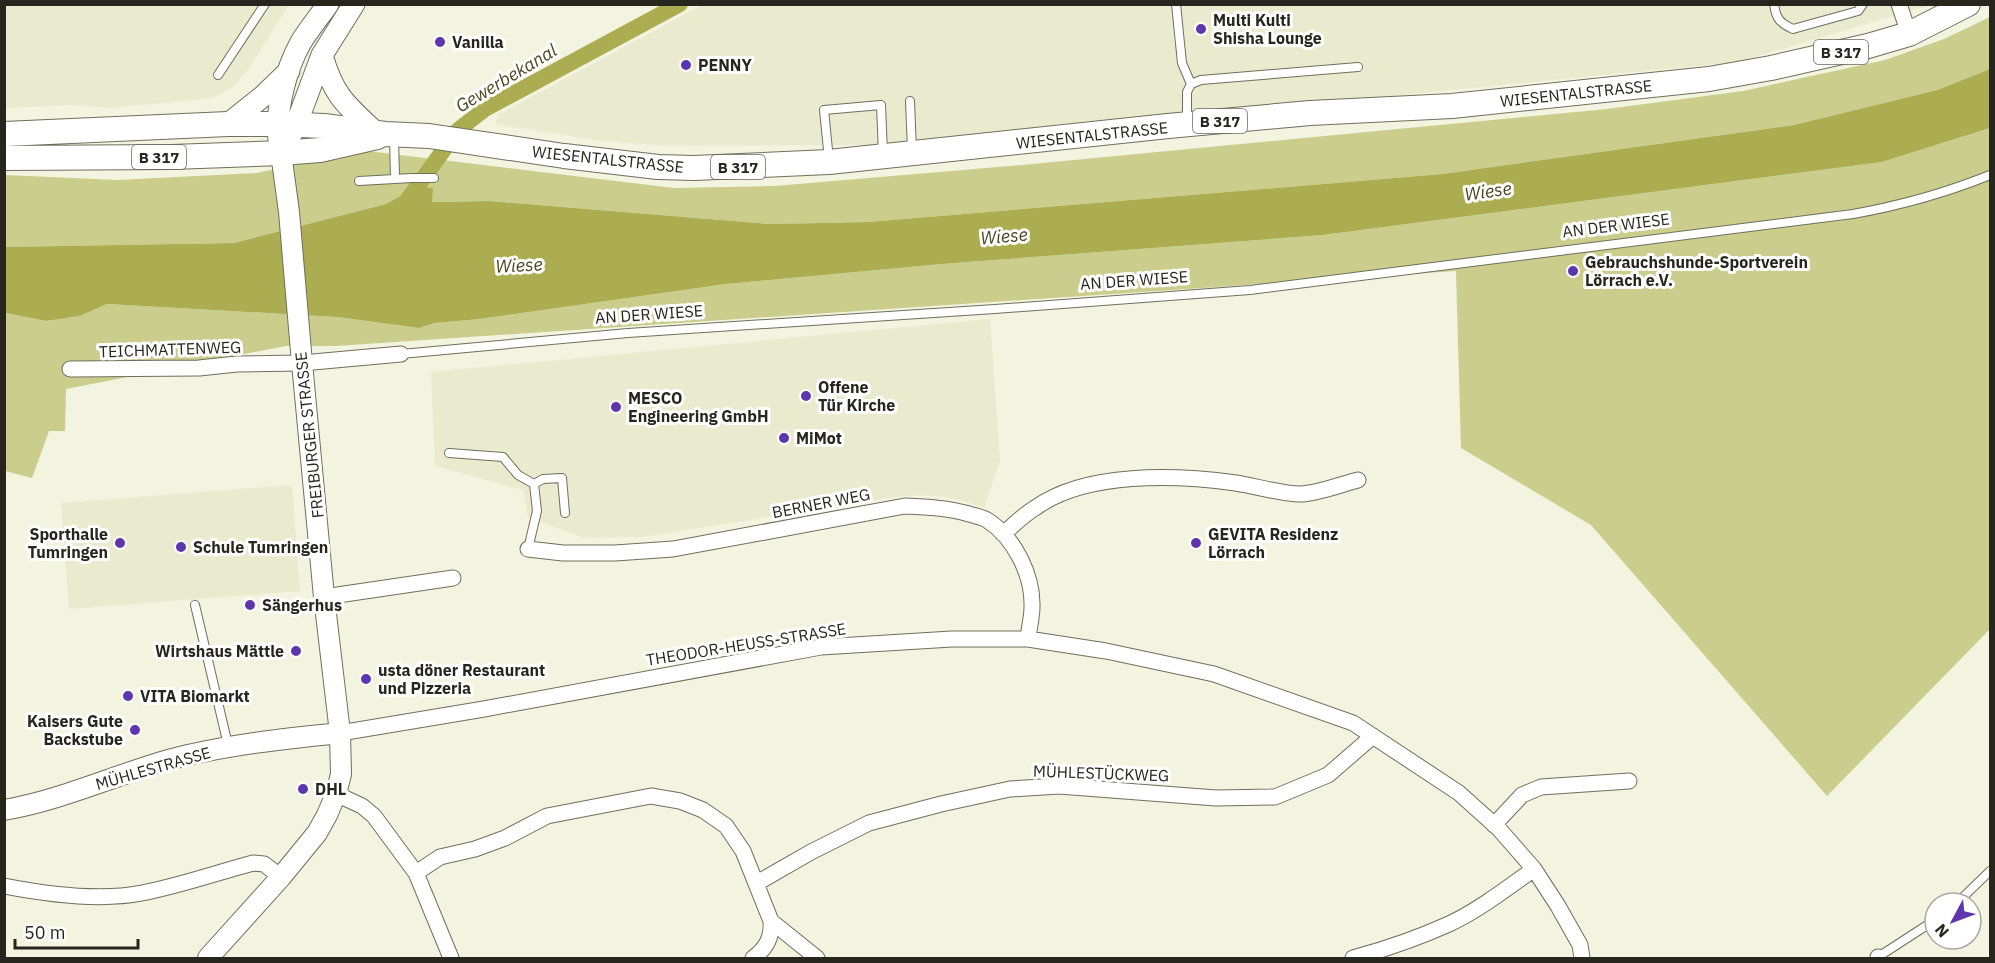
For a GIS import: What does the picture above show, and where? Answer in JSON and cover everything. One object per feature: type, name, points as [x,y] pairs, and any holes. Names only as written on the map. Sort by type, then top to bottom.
[{"type":"main road","points":[[281,153],[287,124],[289,71],[300,44],[328,4]]},
{"type":"main road","points":[[287,124],[322,55],[354,4]]},
{"type":"main road","name":"WIESENTALSTRASSE","points":[[385,134],[429,136],[658,167],[705,168],[829,162],[1187,124],[1310,113],[1452,106],[1709,79],[1772,68],[1868,46],[1909,34],[1968,4]]},
{"type":"main road","points":[[322,55],[328,75],[339,95],[385,134]]},
{"type":"main road","points":[[228,124],[262,97],[289,71]]},
{"type":"main road","name":"B 317","points":[[4,134],[228,124],[287,124],[385,134]]},
{"type":"main road","name":"B 317","points":[[4,158],[172,157],[281,153],[320,150],[385,134]]},
{"type":"street","points":[[1899,4],[1909,34]]},
{"type":"street","name":"FREIBURGER STRASSE","points":[[208,958],[274,871],[317,833],[336,794],[341,774],[340,733],[324,597],[289,212],[281,153]]},
{"type":"street","name":"AN DER WIESE","points":[[271,363],[301,357],[401,354]]},
{"type":"street","name":"TEICHMATTENWEG","points":[[70,369],[199,368],[271,363]]},
{"type":"street","points":[[1003,534],[1035,507],[1055,496],[1117,480],[1157,477],[1196,478],[1301,494],[1358,480]]},
{"type":"street","name":"BERNER WEG","points":[[528,549],[563,553],[615,553],[673,549],[905,506],[945,508],[986,519],[1003,534],[1015,551],[1026,571],[1031,589],[1032,607],[1028,639]]},
{"type":"street","points":[[324,597],[453,578]]},
{"type":"street","name":"THEODOR-HEUSS-STRASSE","points":[[340,733],[821,647],[952,639],[1028,639],[1106,651],[1214,674],[1353,723],[1459,793],[1494,825],[1534,869],[1580,945],[1582,958]]},
{"type":"street","name":"MÜHLESTRASSE","points":[[4,810],[66,795],[167,760],[229,747],[340,733]]},
{"type":"street","name":"MÜHLESTÜCKWEG","points":[[757,883],[811,852],[869,823],[1010,789],[1059,786],[1216,798],[1275,797],[1328,775],[1373,736]]},
{"type":"street","points":[[1494,825],[1522,795],[1541,787],[1629,781]]},
{"type":"street","points":[[336,794],[362,806],[374,816],[416,873],[451,958]]},
{"type":"street","points":[[416,873],[440,857],[475,849],[505,838],[547,816],[651,796],[680,801],[703,810],[726,826],[743,851],[771,921],[772,934],[766,947],[753,958]]},
{"type":"street","points":[[4,886],[77,895],[118,895],[141,893],[253,862],[274,871]]},
{"type":"street","points":[[1353,958],[1387,949],[1450,923],[1494,898],[1534,869]]},
{"type":"street","points":[[771,921],[817,958]]},
{"type":"lane","points":[[218,75],[265,4]]},
{"type":"lane","points":[[1176,4],[1182,63],[1191,84]]},
{"type":"lane","points":[[1774,4],[1775,17],[1793,29],[1858,11],[1863,4]]},
{"type":"lane","points":[[1187,124],[1187,92],[1191,84],[1210,78],[1358,68]]},
{"type":"lane","points":[[910,101],[912,154]]},
{"type":"lane","points":[[829,162],[824,111],[881,105],[884,157]]},
{"type":"lane","points":[[385,134],[395,179]]},
{"type":"lane","name":"AN DER WIESE","points":[[401,354],[628,333],[1250,290],[1853,214],[1903,205],[1954,190],[1990,175]]},
{"type":"lane","points":[[359,181],[434,178]]},
{"type":"lane","points":[[449,453],[503,457],[518,476],[534,484]]},
{"type":"lane","points":[[534,484],[543,479],[562,478],[565,513]]},
{"type":"lane","points":[[528,549],[537,511],[534,484]]},
{"type":"lane","points":[[195,605],[229,747]]},
{"type":"lane","points":[[1969,891],[1990,871]]},
{"type":"lane","points":[[1878,958],[1923,928]]},
{"type":"shaded area","points":[[4,5],[289,5],[249,68],[232,88],[213,98],[112,108],[69,105],[5,108]]},
{"type":"shaded area","points":[[702,5],[1931,5],[1738,62],[885,145],[667,146],[594,140],[496,124],[498,115]]},
{"type":"shaded area","points":[[990,319],[1000,461],[984,508],[945,497],[920,495],[894,497],[642,537],[584,538],[528,517],[523,490],[435,466],[431,372]]},
{"type":"shaded area","name":"Schule Tumringen","points":[[292,485],[300,591],[69,609],[61,503]]},
{"type":"green space","points":[[1990,17],[1990,69],[1937,90],[1794,125],[1442,174],[868,222],[769,224],[489,201],[432,202],[405,193],[386,204],[234,243],[5,247],[4,175],[118,180],[257,173],[359,150],[674,188],[775,186],[1022,165],[1607,109],[1743,91],[1885,60],[1944,39]]},
{"type":"green space","points":[[1990,128],[1990,629],[1827,796],[1591,525],[1461,448],[1456,271],[336,346],[286,346],[66,389],[65,431],[49,431],[32,478],[5,471],[4,313],[46,321],[80,316],[107,304],[337,317],[419,328],[435,323],[480,319],[726,284],[942,264],[1323,235],[1882,162]]},
{"type":"water","name":"Wiese","points":[[1990,69],[1990,128],[1882,162],[1323,235],[942,264],[726,284],[480,319],[435,323],[419,328],[337,317],[107,304],[80,316],[46,321],[5,313],[4,247],[234,243],[386,204],[405,193],[408,187],[433,188],[432,202],[489,201],[769,224],[868,222],[1442,174],[1794,125],[1937,90]]},
{"type":"waterway","name":"Gewerbekanal","points":[[404,205],[458,130],[485,109],[680,4]]},
{"type":"place","name":"Multi Kulti Shisha Lounge","points":[[1201,29]]},
{"type":"place","name":"Vanilla","points":[[440,42]]},
{"type":"place","name":"PENNY","points":[[686,65]]},
{"type":"place","name":"Gebrauchshunde-Sportverein Lörrach e.V.","points":[[1573,271]]},
{"type":"place","name":"Offene Tür Kirche","points":[[806,396]]},
{"type":"place","name":"MESCO Engineering GmbH","points":[[616,407]]},
{"type":"place","name":"MiMot","points":[[784,438]]},
{"type":"place","name":"Sporthalle Tumringen","points":[[120,543]]},
{"type":"place","name":"GEVITA Residenz Lörrach","points":[[1196,543]]},
{"type":"place","name":"Schule Tumringen","points":[[181,547]]},
{"type":"place","name":"Sängerhus","points":[[250,605]]},
{"type":"place","name":"Wirtshaus Mättle","points":[[296,651]]},
{"type":"place","name":"usta döner Restaurant und Pizzeria","points":[[366,679]]},
{"type":"place","name":"VITA Biomarkt","points":[[128,696]]},
{"type":"place","name":"Kaisers Gute Backstube","points":[[135,730]]},
{"type":"place","name":"DHL","points":[[303,789]]}]
